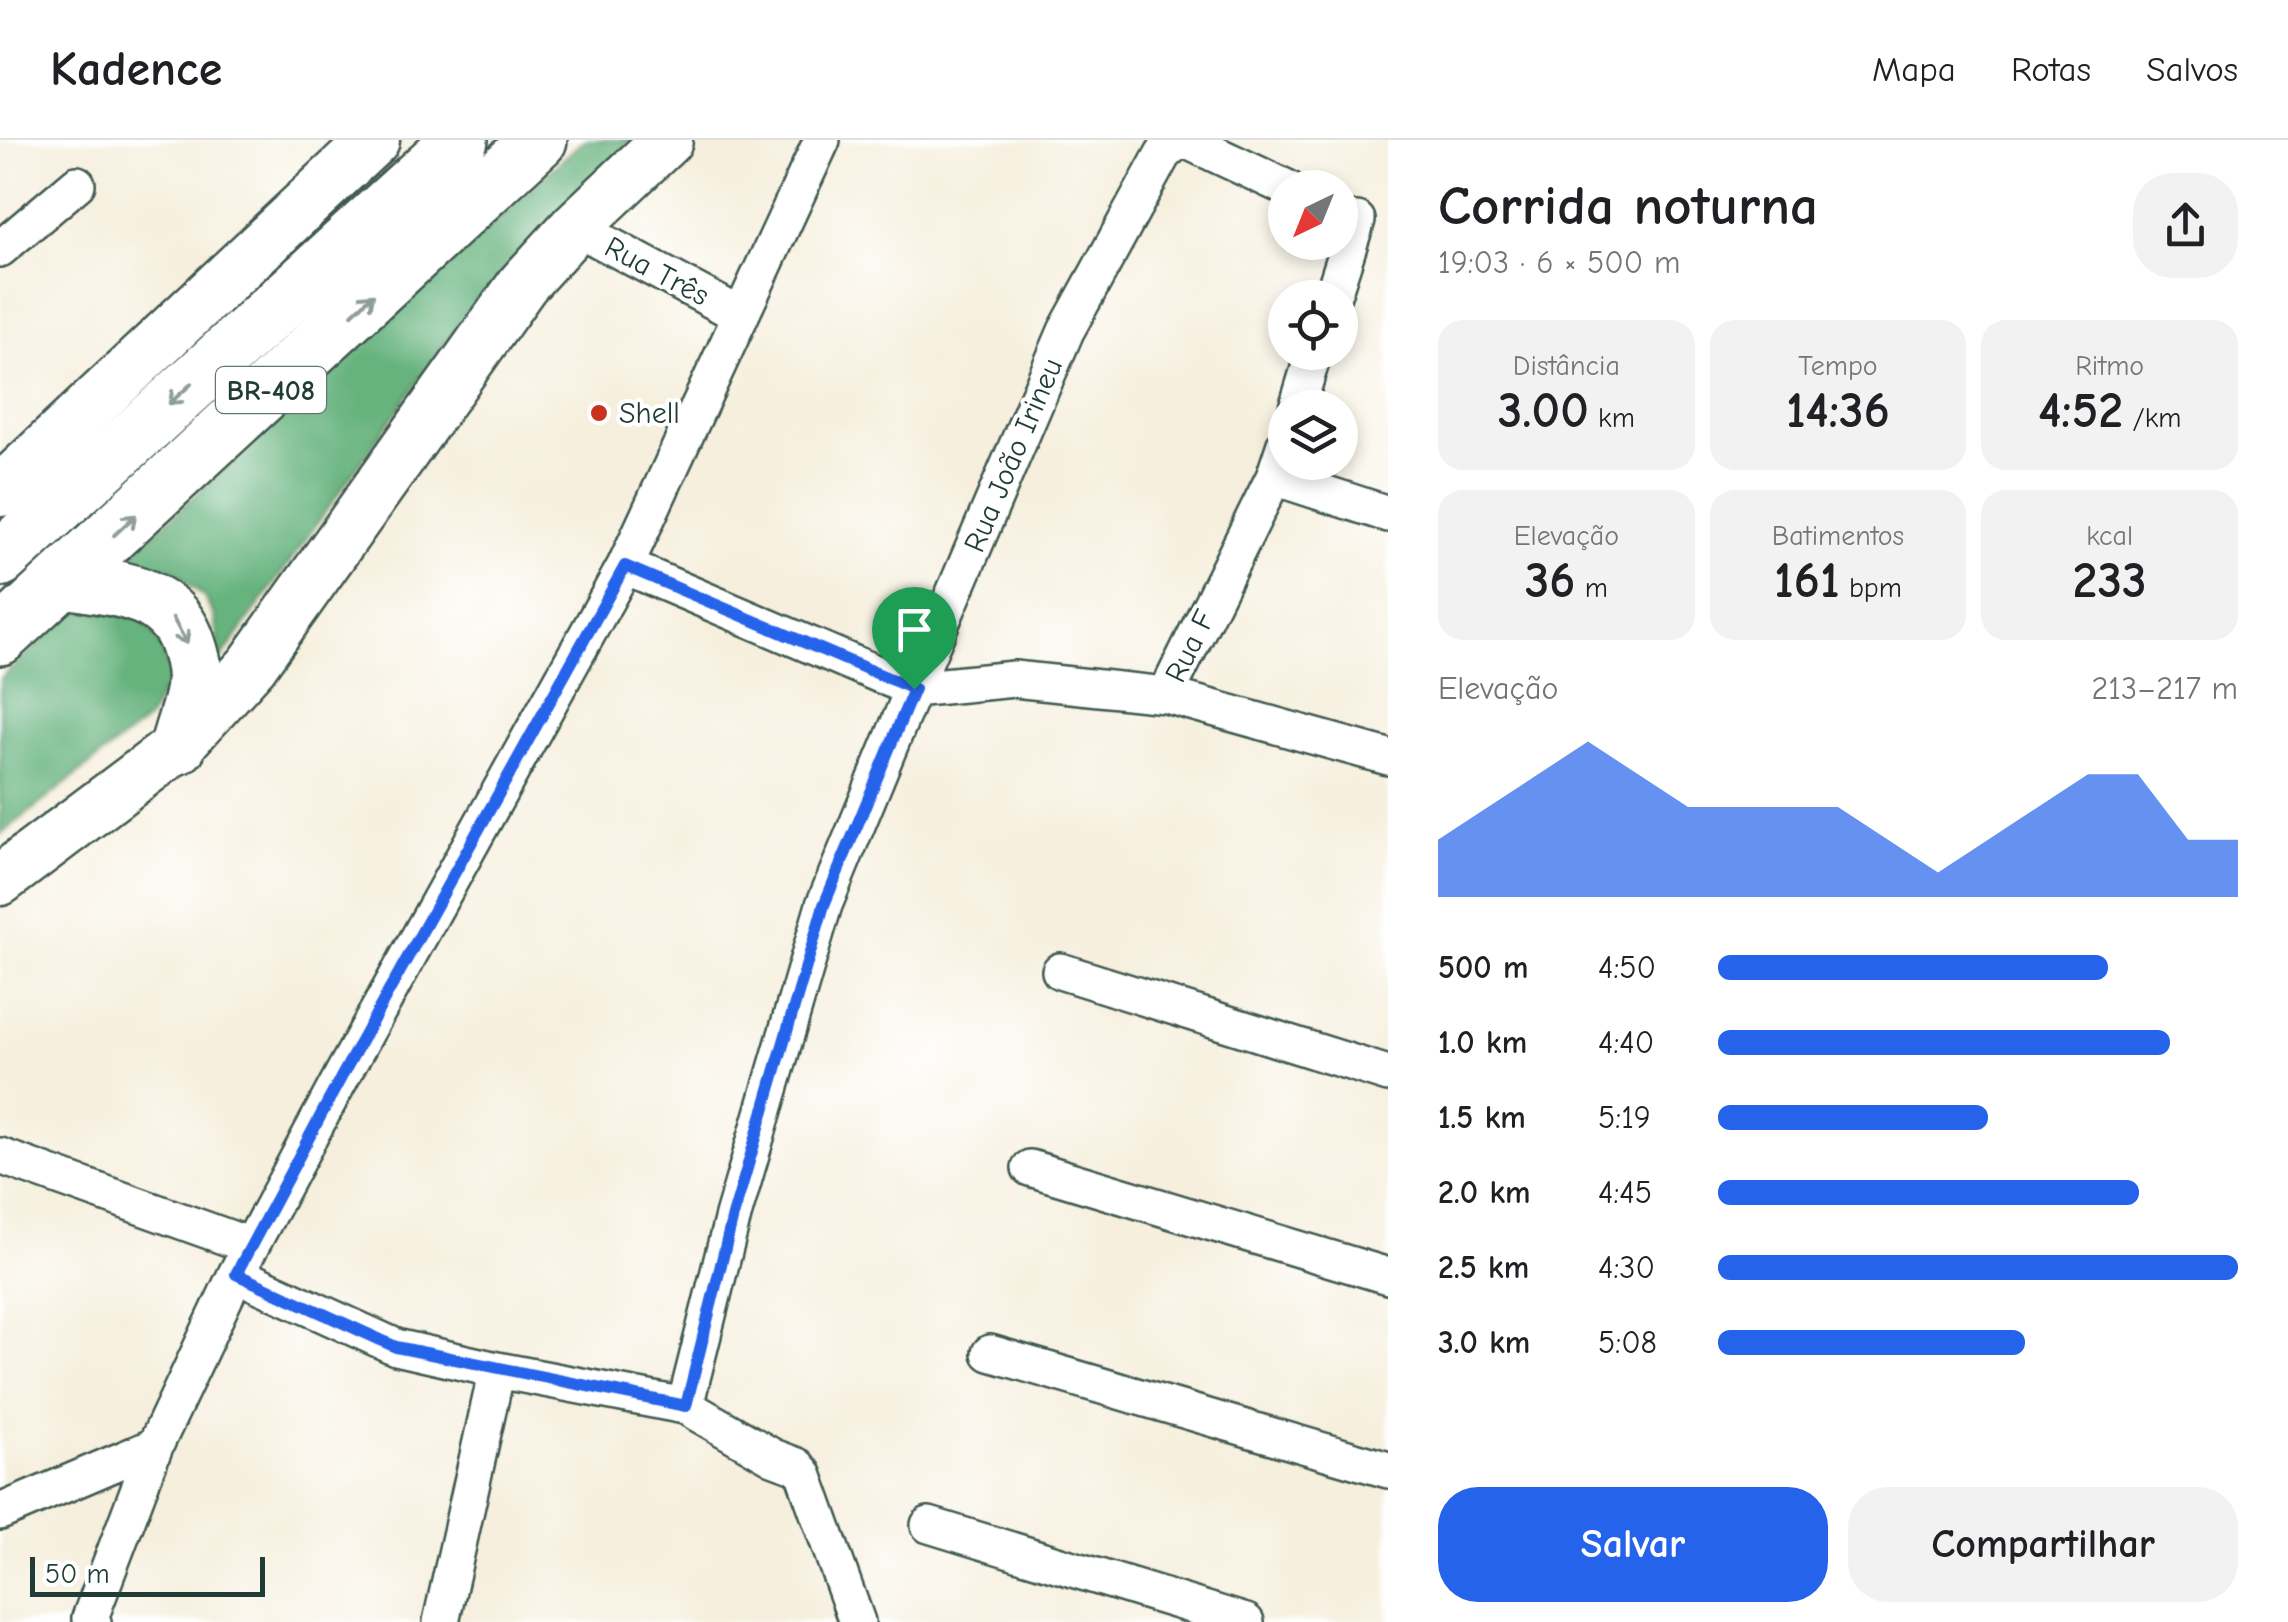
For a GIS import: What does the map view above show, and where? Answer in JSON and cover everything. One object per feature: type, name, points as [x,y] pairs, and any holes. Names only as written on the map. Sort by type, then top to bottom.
[{"type":"highway","name":"BR-408","points":[[0,559],[460,140]]},
{"type":"highway","name":"BR-408","points":[[0,637],[539,140]]},
{"type":"highway","points":[[65,580],[149,597],[168,612],[183,632],[192,656],[194,684],[178,746]]},
{"type":"main road","points":[[0,491],[374,140]]},
{"type":"main road","points":[[0,880],[178,746],[252,665],[522,284],[575,227],[667,140]]},
{"type":"street","points":[[91,1621],[155,1446],[244,1260],[625,566],[822,140]]},
{"type":"street","points":[[1187,141],[1268,179]]},
{"type":"street","name":"Rua João Irineu","points":[[686,1406],[733,1216],[824,905],[1066,331],[1155,165],[1175,143],[1187,141]]},
{"type":"street","points":[[0,249],[77,184]]},
{"type":"street","points":[[1339,280],[1362,222]]},
{"type":"street","name":"Rua Três","points":[[575,227],[740,315]]},
{"type":"street","name":"Rua F","points":[[914,689],[1014,678],[1166,694],[1270,480]]},
{"type":"street","points":[[1320,480],[1388,514]]},
{"type":"street","points":[[625,566],[914,689]]},
{"type":"street","points":[[1166,694],[1388,756]]},
{"type":"street","points":[[1060,971],[1388,1074]]},
{"type":"street","points":[[0,1156],[244,1260],[396,1347],[686,1406],[773,1457],[797,1466],[804,1474],[858,1622]]},
{"type":"street","points":[[1030,1168],[1388,1276]]},
{"type":"street","points":[[990,1354],[1388,1470]]},
{"type":"street","points":[[441,1622],[497,1370]]},
{"type":"street","points":[[0,1512],[155,1446]]},
{"type":"street","points":[[929,1525],[1246,1622]]},
{"type":"green space","points":[[584,140],[631,140],[461,321],[220,660],[214,616],[204,597],[170,568],[117,567]]},
{"type":"green space","points":[[73,611],[138,613],[161,645],[171,676],[148,719],[0,835],[0,679]]},
{"type":"place","name":"Shell","points":[[599,413]]},
{"type":"route","points":[[625,566],[914,689],[824,905],[733,1216],[686,1406],[396,1347],[236,1274],[625,566]]}]
